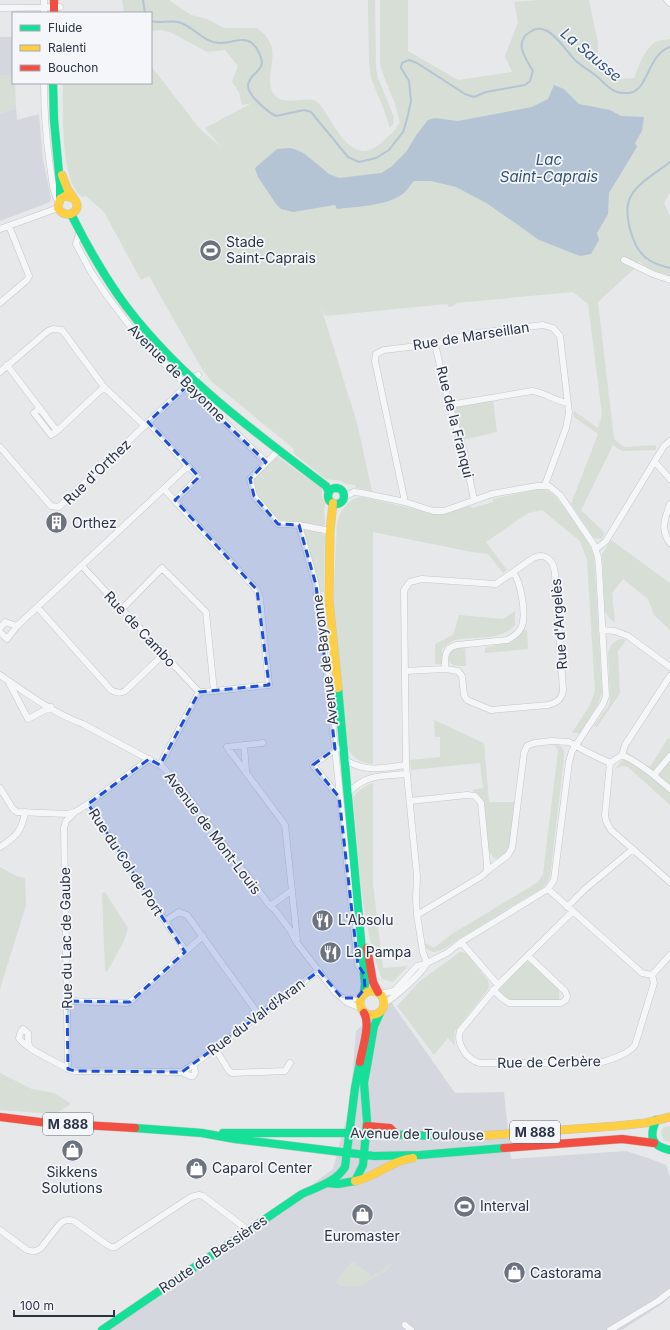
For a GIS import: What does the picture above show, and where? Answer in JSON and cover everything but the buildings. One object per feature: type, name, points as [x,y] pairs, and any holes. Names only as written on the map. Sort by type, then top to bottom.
[{"type":"main road","points":[[53,84],[56,153],[60,184],[59,203],[63,214],[71,214],[75,211],[77,206],[64,179],[56,153]]},
{"type":"main road","points":[[59,203],[65,196],[73,198]]},
{"type":"main road","name":"Avenue de Bayonne","points":[[71,214],[79,234],[97,265],[134,318],[152,338],[196,377],[233,414],[326,486],[329,492]]},
{"type":"main road","points":[[334,488],[340,488],[343,490],[345,496],[342,502],[336,504],[329,498],[329,492],[334,488]]},
{"type":"main road","name":"Avenue de Bayonne","points":[[333,503],[330,531],[329,600],[339,748],[345,760],[360,913],[359,931],[365,988],[363,995]]},
{"type":"main road","name":"Avenue de Bayonne","points":[[359,931],[373,979],[379,993]]},
{"type":"main road","points":[[348,1152],[355,1088],[368,1023],[360,1002],[363,995],[369,991],[379,993],[384,1003],[383,1009],[374,1026],[364,1083],[367,1110],[364,1155],[362,1167],[355,1181]]},
{"type":"main road","points":[[363,1010],[370,1015],[380,1013]]},
{"type":"main road","name":"Avenue de Toulouse","points":[[0,1117],[202,1134],[374,1156],[420,1155],[622,1139],[654,1143],[670,1150]]},
{"type":"main road","name":"Avenue de Toulouse","points":[[202,1134],[253,1132],[350,1133],[366,1130],[397,1135],[467,1138],[616,1126],[645,1123],[670,1117]]},
{"type":"main road","points":[[654,1143],[652,1132],[656,1120]]},
{"type":"main road","name":"Route de Bessières","points":[[102,1330],[302,1194],[327,1183],[342,1172],[345,1167],[348,1152]]},
{"type":"main road","name":"Route de Bessières","points":[[327,1183],[338,1184],[365,1179],[404,1159],[418,1158],[420,1155]]},
{"type":"street","points":[[667,0],[670,3]]},
{"type":"street","points":[[0,8],[56,7]]},
{"type":"street","points":[[0,229],[59,203],[52,179],[46,137],[44,84]]},
{"type":"street","points":[[0,303],[27,280],[29,276],[8,226]]},
{"type":"street","name":"Avenue de Bayonne","points":[[79,234],[76,244],[91,272],[107,296],[142,342],[266,462]]},
{"type":"street","points":[[624,260],[653,274],[670,280]]},
{"type":"street","name":"Rue de Marseillan","points":[[405,502],[375,357],[378,352],[435,344],[468,334],[543,325],[550,326],[556,330],[560,336],[568,402],[568,420],[545,486]]},
{"type":"street","points":[[0,372],[48,331],[58,328],[62,330],[104,387],[147,424],[199,477],[175,500]]},
{"type":"street","name":"Rue de la Franqui","points":[[435,344],[449,405],[462,446],[474,500]]},
{"type":"street","points":[[8,365],[57,431],[104,387]]},
{"type":"street","name":"Rue d'Orthez","points":[[0,448],[51,506],[59,507],[196,377]]},
{"type":"street","points":[[449,405],[532,391],[539,392],[554,399],[568,402]]},
{"type":"street","points":[[596,549],[606,541],[664,446],[670,441]]},
{"type":"street","points":[[279,450],[250,479],[254,496],[278,524],[330,531]]},
{"type":"street","points":[[655,462],[670,479]]},
{"type":"street","points":[[0,632],[7,639],[17,626],[38,608],[188,466]]},
{"type":"street","points":[[345,496],[354,492],[362,493],[405,502],[433,511],[444,511],[492,494],[536,486],[545,486],[553,489],[560,496],[596,549],[599,569],[606,696],[603,704],[576,745],[569,762],[554,880],[548,889],[461,942],[447,953],[427,963],[417,966],[395,990],[379,993]]},
{"type":"street","points":[[160,765],[199,692],[269,685],[260,599],[257,590],[164,489]]},
{"type":"street","points":[[670,504],[663,527],[670,543]]},
{"type":"street","name":"Avenue de Bayonne","points":[[299,526],[316,585],[339,748],[339,797],[359,931]]},
{"type":"street","name":"Rue d'Argelès","points":[[404,671],[455,670],[460,673],[463,679],[464,695],[467,700],[491,710],[556,703],[561,698],[563,690],[555,574],[553,564],[548,558],[537,556],[529,560],[500,582],[491,585],[422,579],[414,580],[407,584],[404,590],[403,594],[404,671],[406,765],[417,876],[417,915],[423,953],[427,963]]},
{"type":"street","name":"Rue de Cambo","points":[[82,566],[199,692]]},
{"type":"street","points":[[122,609],[162,568],[206,612],[214,691]]},
{"type":"street","points":[[445,669],[446,653],[453,646],[507,640],[520,631],[523,624],[522,593],[518,580],[513,572]]},
{"type":"street","points":[[38,608],[111,690],[115,692],[121,693],[125,691],[164,654]]},
{"type":"street","points":[[0,628],[5,622],[17,626]]},
{"type":"street","points":[[602,630],[615,631],[628,636],[670,667]]},
{"type":"street","name":"Avenue de Mont-Louis","points":[[0,675],[70,719],[83,724],[163,767],[182,789],[270,906],[279,915],[297,942],[335,992],[342,998],[363,1010]]},
{"type":"street","points":[[670,676],[625,745],[622,754],[610,763],[605,807],[606,820],[611,830],[670,882]]},
{"type":"street","name":"Avenue de Mont-Louis","points":[[7,680],[28,719],[51,707]]},
{"type":"street","points":[[417,915],[482,876],[487,870],[508,855],[512,848],[525,748],[530,744],[552,741],[569,742],[610,763]]},
{"type":"street","points":[[263,743],[227,747],[285,825],[297,942]]},
{"type":"street","points":[[244,745],[246,772]]},
{"type":"street","points":[[339,748],[313,765],[339,797]]},
{"type":"street","points":[[622,754],[654,775],[670,789]]},
{"type":"street","points":[[654,775],[670,756]]},
{"type":"street","points":[[0,788],[13,809],[17,812],[68,814],[75,812],[88,804],[149,760]]},
{"type":"street","points":[[345,760],[357,767],[372,769],[406,765]]},
{"type":"street","points":[[348,793],[359,784],[372,777],[407,774]]},
{"type":"street","points":[[410,801],[468,795],[475,796],[481,803],[488,864],[487,870]]},
{"type":"street","name":"Rue du Col de Port","points":[[88,804],[186,951]]},
{"type":"street","points":[[0,847],[11,841],[16,835],[23,824],[25,812]]},
{"type":"street","name":"Rue du Lac de Gaube","points":[[68,1069],[64,828],[66,821],[75,812]]},
{"type":"street","points":[[496,987],[528,956],[570,909],[585,889],[633,849]]},
{"type":"street","points":[[548,889],[642,973],[652,975],[670,954]]},
{"type":"street","points":[[270,906],[292,890]]},
{"type":"street","name":"Rue du Col de Port","points":[[165,921],[179,912],[187,914],[259,1015]]},
{"type":"street","points":[[67,1001],[130,1002],[203,936]]},
{"type":"street","points":[[461,942],[496,987],[503,999],[509,1002],[560,1002],[566,1000],[567,996],[565,991],[528,956]]},
{"type":"street","points":[[384,1003],[403,990],[424,969],[427,963]]},
{"type":"street","name":"Rue du Val d'Aran","points":[[182,1072],[318,970]]},
{"type":"street","name":"Rue de Cerbère","points":[[496,987],[460,1031],[458,1036],[459,1043],[470,1059],[480,1063],[598,1063],[627,1052],[635,1045],[654,983],[652,975]]},
{"type":"street","points":[[342,998],[354,999],[363,995]]},
{"type":"street","name":"Rue du Val d'Aran","points":[[30,1048],[74,1071],[182,1072],[193,1076],[195,1073],[194,1064]]},
{"type":"street","points":[[215,1048],[232,1073],[285,1071],[290,1063]]},
{"type":"street","points":[[0,1230],[32,1252],[38,1251],[41,1248],[58,1225],[65,1220],[69,1220],[74,1221],[111,1247],[115,1247],[191,1197],[199,1195],[203,1196],[248,1232]]},
{"type":"street","points":[[610,1330],[658,1302],[670,1292]]},
{"type":"street","points":[[405,1325],[411,1330]]},
{"type":"highlighted area","points":[[187,386],[266,462],[250,479],[254,496],[278,524],[299,525],[316,585],[335,749],[313,765],[339,797],[358,965],[364,974],[365,988],[357,998],[342,998],[319,971],[182,1072],[75,1071],[68,1069],[67,1001],[130,1002],[185,952],[88,804],[149,759],[160,765],[199,692],[269,685],[257,590],[175,500],[199,477],[148,422]]},
{"type":"shaded area","points":[[122,0],[169,0],[191,15],[207,19],[224,28],[257,28],[269,41],[272,47],[270,85],[276,97],[287,101],[313,100],[319,103],[344,139],[350,145],[364,151],[372,149],[381,143],[394,131],[400,122],[380,64],[380,0],[408,0],[408,51],[458,80],[512,72],[505,56],[518,22],[514,2],[539,0],[589,0],[598,44],[597,60],[616,79],[634,78],[649,47],[658,41],[670,39],[670,193],[664,203],[670,216],[670,276],[649,269],[639,261],[634,269],[598,302],[614,439],[624,447],[656,445],[656,450],[622,451],[613,445],[581,510],[605,533],[601,539],[594,538],[571,504],[598,434],[574,417],[574,411],[598,428],[602,414],[588,304],[573,292],[456,303],[454,306],[449,307],[447,304],[325,316],[321,307],[357,423],[372,491],[356,488],[355,485],[347,484],[341,481],[326,479],[293,453],[294,449],[211,381],[202,369],[149,276],[141,280],[104,212],[86,196],[82,197],[75,189],[66,161],[64,144],[63,84],[152,84],[152,67],[200,129],[221,147],[205,128],[252,103],[242,105],[239,92],[232,82],[238,66],[225,50],[207,52],[172,33],[162,30],[152,31],[152,12],[124,12]]},
{"type":"shaded area","points":[[368,0],[375,0],[376,69],[378,78],[394,117],[393,124],[390,128],[371,78],[369,62]]},
{"type":"shaded area","points":[[0,37],[12,37],[12,75],[0,75]]},
{"type":"shaded area","points":[[0,75],[12,75],[12,84],[15,84],[16,108],[0,114]]},
{"type":"shaded area","points":[[16,108],[17,120],[39,114],[43,160],[51,198],[50,202],[0,221],[0,114]]},
{"type":"shaded area","points":[[493,400],[497,432],[463,440],[453,410],[454,407]]},
{"type":"shaded area","points":[[278,457],[322,489],[322,498],[326,503],[324,508],[325,524],[322,527],[302,522],[278,520],[258,496],[253,485],[253,479],[273,459]]},
{"type":"shaded area","points":[[539,489],[550,492],[562,504],[581,532],[594,555],[602,692],[598,704],[580,733],[572,733],[591,703],[595,691],[587,560],[580,541],[542,510],[528,513],[486,542],[507,570],[503,573],[488,554],[373,532],[373,764],[365,763],[356,758],[348,749],[333,603],[337,524],[342,510],[352,500],[362,497],[440,515],[469,506],[473,508],[493,502],[493,499]]},
{"type":"shaded area","points":[[304,530],[319,531],[325,536],[324,592],[319,592]]},
{"type":"shaded area","points":[[611,540],[670,583],[670,630],[654,615],[648,599],[623,579],[612,593],[615,622],[610,619],[605,612],[602,554]]},
{"type":"shaded area","points":[[515,611],[515,625],[509,630],[495,636],[463,639],[450,642],[442,649],[442,664],[435,664],[435,644],[453,635],[459,615],[503,619]]},
{"type":"shaded area","points":[[523,630],[527,630],[528,649],[485,653],[485,648],[503,643]]},
{"type":"shaded area","points":[[621,639],[626,640],[618,651],[620,693],[597,727],[594,726],[609,705],[608,653],[613,644]]},
{"type":"shaded area","points":[[454,648],[465,648],[466,666],[455,666],[449,661],[448,653]]},
{"type":"shaded area","points":[[434,720],[484,743],[489,802],[515,802],[508,852],[498,859],[494,858],[489,852],[484,801],[472,790],[483,788],[480,763],[411,770],[410,760],[440,757],[440,737],[435,737]]},
{"type":"shaded area","points":[[668,738],[670,739],[670,805],[628,767],[622,766],[615,769],[628,753],[650,767]]},
{"type":"shaded area","points":[[554,744],[561,746],[564,751],[564,759],[550,877],[547,883],[542,888],[444,949],[432,952],[425,947],[425,943],[434,948],[452,934],[538,882],[543,874],[558,750]]},
{"type":"shaded area","points":[[373,783],[373,884],[383,968],[408,966],[393,982],[382,979],[375,957],[369,935],[359,866],[353,797],[360,790]]},
{"type":"shaded area","points":[[0,867],[16,876],[25,878],[26,905],[0,989]]},
{"type":"shaded area","points":[[105,892],[128,928],[124,941],[107,972],[105,971],[102,893]]},
{"type":"shaded area","points":[[460,952],[469,956],[488,981],[489,986],[487,991],[455,1031],[455,1046],[448,1038],[434,1055],[397,1006],[420,981]]},
{"type":"shaded area","points":[[525,962],[531,962],[559,989],[559,1000],[508,1000],[499,992],[499,989]]},
{"type":"shaded area","points":[[391,1002],[455,1093],[504,1092],[511,1159],[626,1151],[666,1165],[670,1177],[670,1297],[662,1304],[622,1330],[101,1330],[225,1249],[333,1169],[350,1105],[356,1031]]},
{"type":"shaded area","points":[[0,1073],[32,1089],[54,1093],[71,1104],[55,1114],[0,1110]]},
{"type":"shaded area","points":[[670,1126],[670,1142],[663,1140],[661,1132],[664,1127]]},
{"type":"shaded area","points":[[352,1261],[372,1276],[376,1273],[378,1274],[391,1263],[392,1264],[385,1272],[360,1286],[341,1287],[336,1282]]},
{"type":"water","name":"Lac Saint-Caprais","points":[[554,85],[564,89],[579,104],[610,110],[621,116],[644,117],[642,131],[635,143],[637,147],[609,193],[608,214],[597,233],[599,240],[591,254],[580,256],[539,240],[488,204],[456,187],[431,181],[414,181],[405,192],[390,201],[359,207],[337,209],[335,205],[293,212],[281,209],[258,177],[255,168],[277,149],[290,148],[305,154],[329,174],[339,178],[381,173],[391,167],[406,152],[428,120],[435,118],[458,121],[532,107],[548,99]]},
{"type":"waterway","name":"La Sausse","points":[[143,0],[145,12]]},
{"type":"waterway","name":"La Sausse","points":[[152,21],[171,21],[184,24],[213,42],[223,43],[244,40],[252,43],[259,53],[262,64],[249,80],[249,89],[254,98],[263,107],[276,116],[304,110],[311,112],[348,157],[359,162],[376,158],[389,150],[403,132],[411,101],[409,81],[401,68],[402,63],[409,60],[417,63],[465,94],[474,97],[486,92],[525,85],[530,81],[533,71],[522,51],[522,41],[525,36],[532,31],[541,29],[553,35],[575,60],[611,89],[618,92],[629,93],[641,86],[657,57],[662,51],[670,47]]},
{"type":"waterway","name":"La Sausse","points":[[670,162],[643,182],[634,191],[628,202],[628,219],[632,237],[640,252],[651,261],[670,268]]},
{"type":"traffic: fast","points":[[53,84],[54,120],[60,199]]},
{"type":"traffic: fast","points":[[71,214],[93,255],[118,295],[139,323],[163,349],[214,398],[270,444],[326,486],[329,492]]},
{"type":"traffic: fast","points":[[336,488],[342,490],[344,496],[342,502],[336,504],[330,502],[328,496],[330,490],[336,488]]},
{"type":"traffic: fast","points":[[338,688],[365,984],[364,993]]},
{"type":"traffic: fast","points":[[327,1183],[338,1184],[355,1181],[363,1165],[367,1121],[364,1083],[374,1026],[380,1013]]},
{"type":"traffic: fast","points":[[102,1330],[302,1194],[326,1184],[337,1177],[345,1167],[355,1088],[360,1062]]},
{"type":"traffic: fast","points":[[656,1120],[652,1136],[653,1140],[659,1146],[670,1150]]},
{"type":"traffic: fast","points":[[135,1128],[202,1133],[235,1139],[374,1156],[420,1155],[504,1148]]},
{"type":"traffic: fast","points":[[223,1133],[350,1133],[464,1137]]},
{"type":"traffic: slow","points":[[62,175],[68,190],[75,199],[77,208],[71,214],[65,214],[60,211],[58,208],[60,199],[65,196],[73,198]]},
{"type":"traffic: slow","points":[[333,503],[330,531],[329,600],[338,688]]},
{"type":"traffic: slow","points":[[372,991],[381,994],[384,1003],[381,1012],[372,1015],[363,1012],[360,1003],[363,994],[372,991]]},
{"type":"traffic: slow","points":[[464,1137],[616,1126],[645,1123],[670,1117]]},
{"type":"traffic: slow","points":[[355,1181],[370,1176],[405,1159],[413,1158]]},
{"type":"traffic: jam","points":[[54,0],[54,12]]},
{"type":"traffic: jam","points":[[367,948],[373,982],[378,992]]},
{"type":"traffic: jam","points":[[360,1062],[367,1023],[364,1013]]},
{"type":"traffic: jam","points":[[0,1117],[48,1123],[135,1128]]},
{"type":"traffic: jam","points":[[367,1126],[390,1128],[397,1135]]},
{"type":"traffic: jam","points":[[504,1148],[622,1139],[654,1143]]},
{"type":"place","name":"Stade Saint-Caprais","points":[[210,250]]},
{"type":"place","name":"Orthez","points":[[57,523]]},
{"type":"place","name":"L'Absolu","points":[[323,920]]},
{"type":"place","name":"La Pampa","points":[[330,952]]},
{"type":"place","name":"Sikkens Solutions","points":[[72,1150]]},
{"type":"place","name":"Caparol Center","points":[[197,1168]]},
{"type":"place","name":"Interval","points":[[465,1206]]},
{"type":"place","name":"Euromaster","points":[[362,1214]]},
{"type":"place","name":"Castorama","points":[[514,1273]]}]
